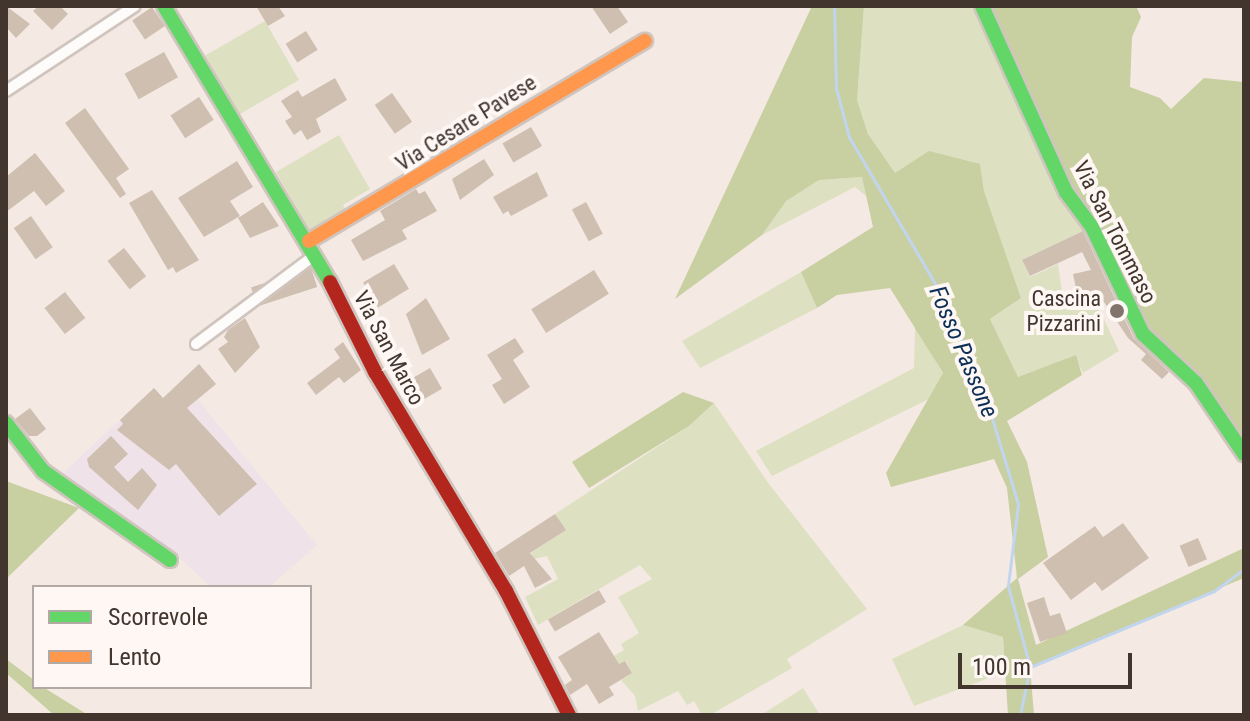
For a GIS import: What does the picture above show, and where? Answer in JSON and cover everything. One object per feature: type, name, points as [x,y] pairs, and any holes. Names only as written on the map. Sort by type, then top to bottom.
[{"type":"street","points":[[6,91],[135,6]]},
{"type":"street","name":"Via San Marco","points":[[164,6],[312,248],[375,372],[506,591],[569,715]]},
{"type":"street","name":"Via San Tommaso","points":[[982,6],[1066,192],[1092,227],[1143,334],[1196,383],[1244,454]]},
{"type":"street","name":"Via Cesare Pavese","points":[[312,248],[645,41]]},
{"type":"street","points":[[196,344],[312,248]]},
{"type":"street","points":[[6,423],[43,471],[170,560]]},
{"type":"shaded area","points":[[199,364],[216,384],[198,400],[317,545],[271,585],[209,585],[177,556],[63,473],[154,388],[163,398]]},
{"type":"green space","points":[[812,6],[864,6],[857,100],[868,134],[895,173],[929,151],[980,164],[984,191],[1021,298],[990,319],[1018,377],[1076,355],[1082,375],[1007,421],[1027,462],[1048,557],[1018,579],[1036,645],[1244,548],[1244,578],[1030,667],[1034,715],[1008,715],[1003,637],[963,625],[1017,578],[1007,488],[994,459],[891,487],[886,473],[943,373],[890,288],[837,295],[817,308],[801,272],[873,227],[862,177],[819,180],[786,201],[762,235],[675,299]]},
{"type":"green space","points":[[864,6],[978,6],[1089,228],[1022,260],[1030,277],[1058,264],[1064,306],[1098,307],[1119,351],[1083,373],[1075,356],[1018,377],[990,319],[1021,298],[984,191],[980,164],[895,174],[868,134],[857,100]]},
{"type":"green space","points":[[979,6],[1136,6],[1141,17],[1132,37],[1130,87],[1160,98],[1171,109],[1204,78],[1244,82],[1244,442],[1145,333],[1068,191]]},
{"type":"green space","points":[[265,21],[299,80],[239,114],[205,56]]},
{"type":"green space","points":[[339,135],[370,189],[343,205],[349,216],[313,237],[276,172]]},
{"type":"green space","points":[[862,177],[867,197],[855,187],[762,235],[785,201],[819,180]]},
{"type":"green space","points":[[801,272],[817,308],[700,368],[682,341]]},
{"type":"green space","points":[[915,325],[943,374],[929,399],[772,476],[756,451],[914,368]]},
{"type":"green space","points":[[683,392],[714,403],[689,426],[589,488],[572,462]]},
{"type":"green space","points":[[714,403],[769,484],[867,609],[787,659],[792,668],[710,715],[702,715],[694,701],[687,705],[678,691],[638,711],[635,696],[621,680],[632,673],[626,661],[600,676],[595,667],[624,650],[621,644],[639,633],[618,597],[652,579],[640,565],[538,625],[525,597],[558,579],[547,556],[534,559],[531,553],[565,530],[555,514],[689,426]]},
{"type":"green space","points":[[6,481],[79,508],[6,579]]},
{"type":"green space","points":[[963,625],[1003,637],[1005,672],[914,706],[892,659]]},
{"type":"green space","points":[[6,659],[32,678],[32,689],[46,689],[88,715],[54,715],[6,673]]},
{"type":"green space","points":[[803,688],[820,715],[761,715],[780,703]]},
{"type":"building","points":[[6,6],[30,24],[16,38],[6,27]]},
{"type":"building","points":[[39,6],[60,6],[68,14],[52,30],[33,11]]},
{"type":"building","points":[[256,6],[278,6],[285,16],[268,26]]},
{"type":"building","points":[[591,6],[617,6],[628,22],[610,34]]},
{"type":"building","points":[[152,7],[165,26],[145,39],[132,20]]},
{"type":"building","points":[[306,31],[318,50],[297,62],[286,44]]},
{"type":"building","points":[[164,52],[178,77],[139,99],[125,74]]},
{"type":"building","points":[[335,78],[347,100],[316,119],[321,132],[307,140],[301,130],[294,135],[285,121],[292,117],[281,101],[298,90],[302,97]]},
{"type":"building","points":[[392,93],[412,122],[395,134],[375,105]]},
{"type":"building","points":[[199,97],[214,120],[185,138],[170,116]]},
{"type":"building","points":[[85,108],[129,169],[116,178],[126,194],[120,198],[65,123]]},
{"type":"building","points":[[531,127],[542,146],[513,163],[502,144]]},
{"type":"building","points":[[35,153],[65,191],[46,206],[34,191],[6,212],[6,177]]},
{"type":"building","points":[[484,159],[494,175],[460,200],[452,179]]},
{"type":"building","points":[[237,161],[253,187],[230,201],[240,216],[204,237],[178,198]]},
{"type":"building","points":[[537,172],[548,196],[511,216],[508,211],[503,214],[493,197]]},
{"type":"building","points":[[416,189],[419,194],[425,191],[437,211],[402,230],[407,239],[363,261],[351,240],[385,220],[380,211]]},
{"type":"building","points":[[152,190],[199,260],[176,273],[173,267],[168,270],[129,203]]},
{"type":"building","points":[[263,202],[279,226],[250,238],[238,218]]},
{"type":"building","points":[[586,202],[603,234],[589,241],[572,210]]},
{"type":"building","points":[[31,216],[53,247],[36,259],[14,228]]},
{"type":"building","points":[[1083,231],[1134,339],[1169,372],[1162,379],[1141,360],[1146,354],[1128,338],[1104,302],[1080,307],[1073,274],[1091,270],[1082,252],[1030,276],[1022,260]]},
{"type":"building","points":[[124,248],[146,276],[130,289],[107,261]]},
{"type":"building","points":[[394,264],[409,289],[378,307],[363,283]]},
{"type":"building","points":[[311,268],[317,287],[257,306],[251,287]]},
{"type":"building","points":[[594,270],[609,294],[546,333],[531,309]]},
{"type":"building","points":[[65,292],[85,318],[65,334],[45,308]]},
{"type":"building","points":[[426,298],[450,339],[422,355],[406,314]]},
{"type":"building","points":[[245,318],[260,347],[235,373],[218,349],[228,342],[224,337],[228,330]]},
{"type":"building","points":[[515,338],[524,352],[513,360],[530,387],[504,404],[492,385],[502,379],[487,355]]},
{"type":"building","points":[[343,342],[361,370],[344,383],[339,377],[316,395],[307,383],[340,358],[334,349]]},
{"type":"building","points":[[199,364],[216,384],[187,408],[257,484],[219,516],[176,464],[169,470],[117,430],[123,424],[120,420],[154,388],[163,398]]},
{"type":"building","points":[[430,368],[442,389],[422,400],[410,380]]},
{"type":"building","points":[[30,408],[46,429],[37,436],[29,436],[15,419]]},
{"type":"building","points":[[111,436],[128,454],[114,467],[128,482],[142,468],[157,485],[138,510],[89,467],[87,459]]},
{"type":"building","points":[[555,514],[566,530],[530,553],[552,579],[535,588],[524,566],[509,576],[495,553]]},
{"type":"building","points":[[1123,523],[1149,558],[1102,591],[1095,582],[1071,600],[1043,563],[1095,526],[1103,537]]},
{"type":"building","points":[[1198,538],[1207,559],[1189,567],[1180,546]]},
{"type":"building","points":[[599,590],[606,602],[555,632],[548,620]]},
{"type":"building","points":[[1044,597],[1050,616],[1060,613],[1067,633],[1040,642],[1027,603]]},
{"type":"building","points":[[599,632],[619,664],[625,661],[632,673],[609,687],[614,695],[599,704],[587,684],[570,695],[565,685],[572,680],[558,657]]},
{"type":"waterway","name":"Fosso Passone","points":[[834,6],[836,88],[849,137],[948,306],[991,415],[1018,504],[1008,586],[1030,667],[1020,715]]},
{"type":"waterway","points":[[1030,667],[1214,591],[1244,569]]},
{"type":"traffic: fast","points":[[164,6],[330,282]]},
{"type":"traffic: fast","points":[[982,6],[1066,192],[1092,227],[1143,334],[1196,383],[1244,454]]},
{"type":"traffic: fast","points":[[6,423],[43,471],[170,560]]},
{"type":"traffic: slow","points":[[309,241],[645,41]]},
{"type":"traffic: jam","points":[[330,282],[375,372],[506,591],[569,715]]},
{"type":"place","name":"Cascina Pizzarini","points":[[1117,311]]}]
